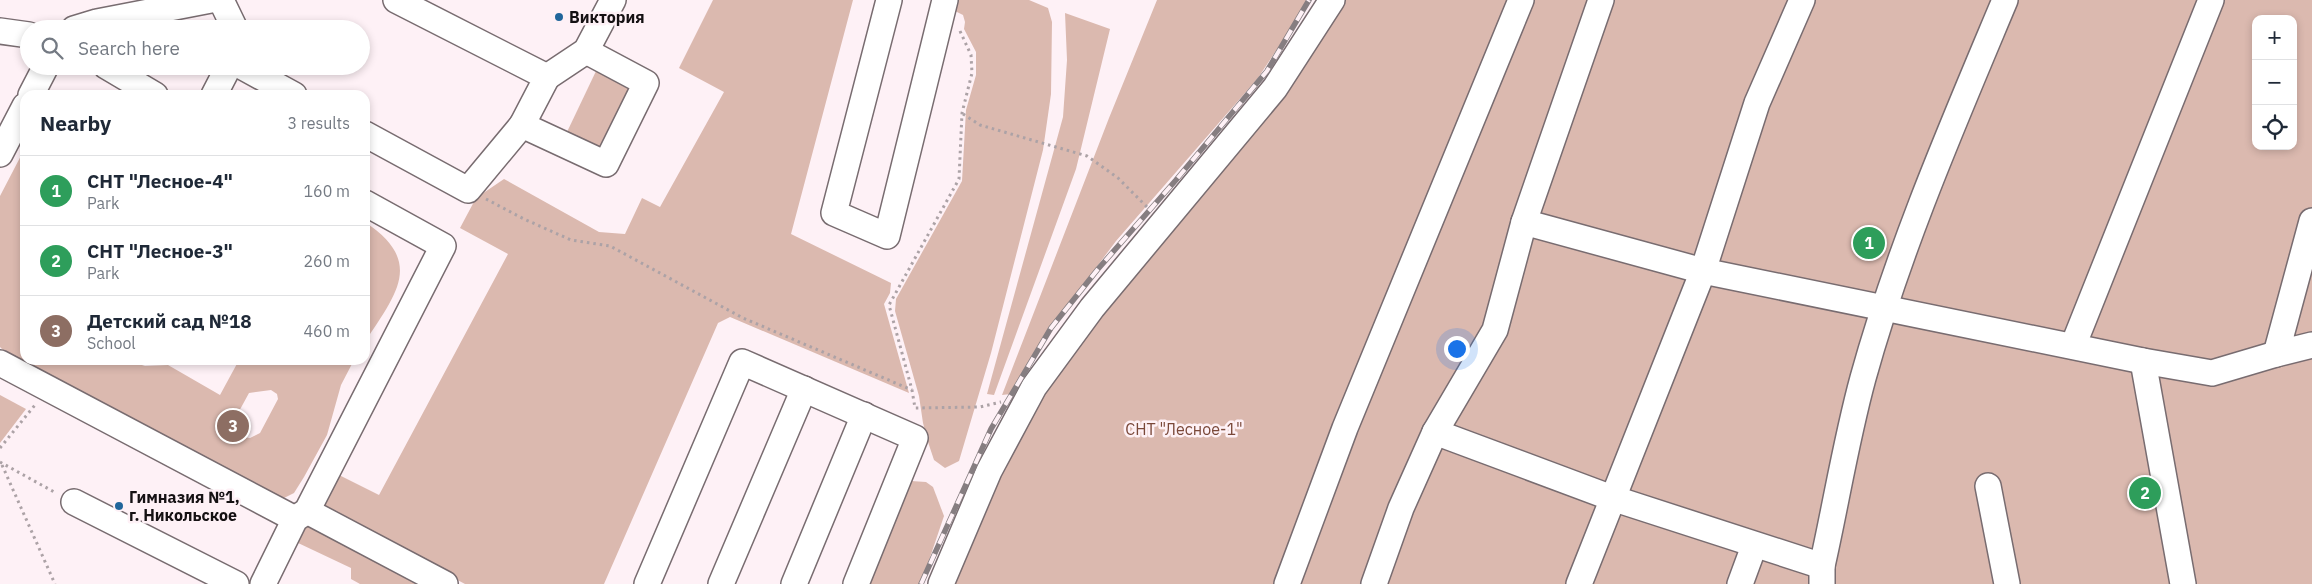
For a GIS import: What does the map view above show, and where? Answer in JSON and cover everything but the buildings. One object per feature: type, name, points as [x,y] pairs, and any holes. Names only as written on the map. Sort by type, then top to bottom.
[{"type":"street","points":[[91,20],[108,0]]},
{"type":"street","points":[[115,20],[211,0]]},
{"type":"street","points":[[221,0],[231,20]]},
{"type":"street","points":[[396,0],[547,77]]},
{"type":"street","points":[[370,137],[468,190],[522,125],[547,77],[586,51],[613,0]]},
{"type":"street","points":[[889,0],[834,213],[887,236],[945,0]]},
{"type":"street","points":[[941,584],[989,471],[1034,387],[1092,308],[1275,88],[1332,0]]},
{"type":"street","points":[[1287,584],[1345,428],[1521,0]]},
{"type":"street","points":[[1374,584],[1401,508],[1436,432],[1495,330],[1524,222],[1601,0]]},
{"type":"street","points":[[1580,584],[1612,498],[1703,270],[1756,104],[1802,0]]},
{"type":"street","points":[[1436,432],[1612,498],[1754,546],[1822,575],[1863,380],[1884,307],[1919,208],[2005,0]]},
{"type":"street","points":[[2073,346],[2211,0]]},
{"type":"street","points":[[0,31],[20,34]]},
{"type":"street","points":[[522,125],[606,164],[646,83],[586,51]]},
{"type":"street","points":[[34,90],[41,75]]},
{"type":"street","points":[[122,75],[147,90]]},
{"type":"street","points":[[217,90],[224,75]]},
{"type":"street","points":[[257,75],[285,90]]},
{"type":"street","points":[[0,154],[20,116]]},
{"type":"street","points":[[267,582],[443,246],[370,206]]},
{"type":"street","points":[[2276,354],[2312,221]]},
{"type":"street","points":[[1524,222],[1703,270],[2143,361],[2212,373],[2312,345]]},
{"type":"street","points":[[2143,361],[2184,584]]},
{"type":"street","points":[[647,584],[742,362],[915,438],[856,584]]},
{"type":"street","points":[[0,363],[301,515],[445,584]]},
{"type":"street","points":[[721,584],[804,389]]},
{"type":"street","points":[[794,584],[864,415]]},
{"type":"street","points":[[1988,486],[2006,584]]},
{"type":"street","points":[[74,502],[236,584]]},
{"type":"street","points":[[1740,584],[1754,546]]},
{"type":"path","points":[[945,0],[971,55],[972,73],[962,113],[959,179],[890,305],[912,390],[914,408],[980,407],[1008,400],[1034,387]]},
{"type":"path","points":[[962,113],[980,125],[1087,156],[1118,178],[1150,210],[1168,215]]},
{"type":"path","points":[[468,190],[524,219],[571,240],[610,246],[743,318],[912,390]]},
{"type":"path","points":[[0,448],[40,398]]},
{"type":"path","points":[[1,464],[74,502]]},
{"type":"path","points":[[1,464],[55,584]]},
{"type":"green space","points":[[713,0],[853,0],[791,234],[891,283],[890,293],[884,304],[909,393],[730,317],[718,323],[604,584],[465,584],[315,504],[335,473],[379,495],[508,254],[460,228],[476,198],[504,179],[599,232],[625,234],[642,198],[660,207],[724,92],[679,68]]},
{"type":"green space","points":[[948,0],[1029,0],[1048,8],[1052,22],[1051,94],[1043,150],[991,353],[959,461],[945,468],[934,460],[928,442],[919,396],[895,311],[896,299],[962,181],[966,110],[976,75],[976,52],[964,29],[963,15],[953,10]]},
{"type":"green space","points":[[1157,0],[1307,0],[1303,10],[1258,78],[1116,241],[1054,324],[1011,394],[1002,395],[1109,118]]},
{"type":"green space","name":"СНТ \"Лесное-1\"","points":[[1328,0],[2312,0],[2312,584],[932,584],[995,449],[1248,117]]},
{"type":"green space","points":[[1065,13],[1110,29],[1076,169],[994,395],[987,394],[1063,117],[1067,60]]},
{"type":"green space","points":[[597,69],[635,86],[605,150],[567,132]]},
{"type":"green space","points":[[20,158],[20,362],[10,357],[0,347],[0,196]]},
{"type":"green space","points":[[370,226],[395,251],[400,265],[399,279],[387,309],[370,334]]},
{"type":"green space","points":[[25,365],[168,365],[220,395],[236,365],[351,365],[341,385],[327,435],[304,477],[294,493],[274,503],[138,422],[132,422]],"holes":[[[271,390],[277,394],[278,399],[260,433],[250,438],[241,437],[235,432],[237,415],[249,393]]]},
{"type":"green space","points":[[0,395],[26,409],[0,443]]},
{"type":"green space","points":[[911,481],[926,482],[933,487],[944,516],[921,584],[870,584]]},
{"type":"green space","points":[[302,526],[311,526],[425,584],[360,584],[351,579],[351,568],[296,542]]},
{"type":"railway","points":[[921,584],[991,429],[1051,328],[1098,269],[1176,180],[1267,71],[1309,0]]},
{"type":"place","name":"Виктория","points":[[559,17]]},
{"type":"place","name":"СНТ \"Лесное-4\"","points":[[1869,243]]},
{"type":"place","name":"Детский сад №18","points":[[233,426]]},
{"type":"place","name":"СНТ \"Лесное-3\"","points":[[2145,493]]},
{"type":"place","name":"Гимназия №1, г. Никольское","points":[[119,506]]}]
